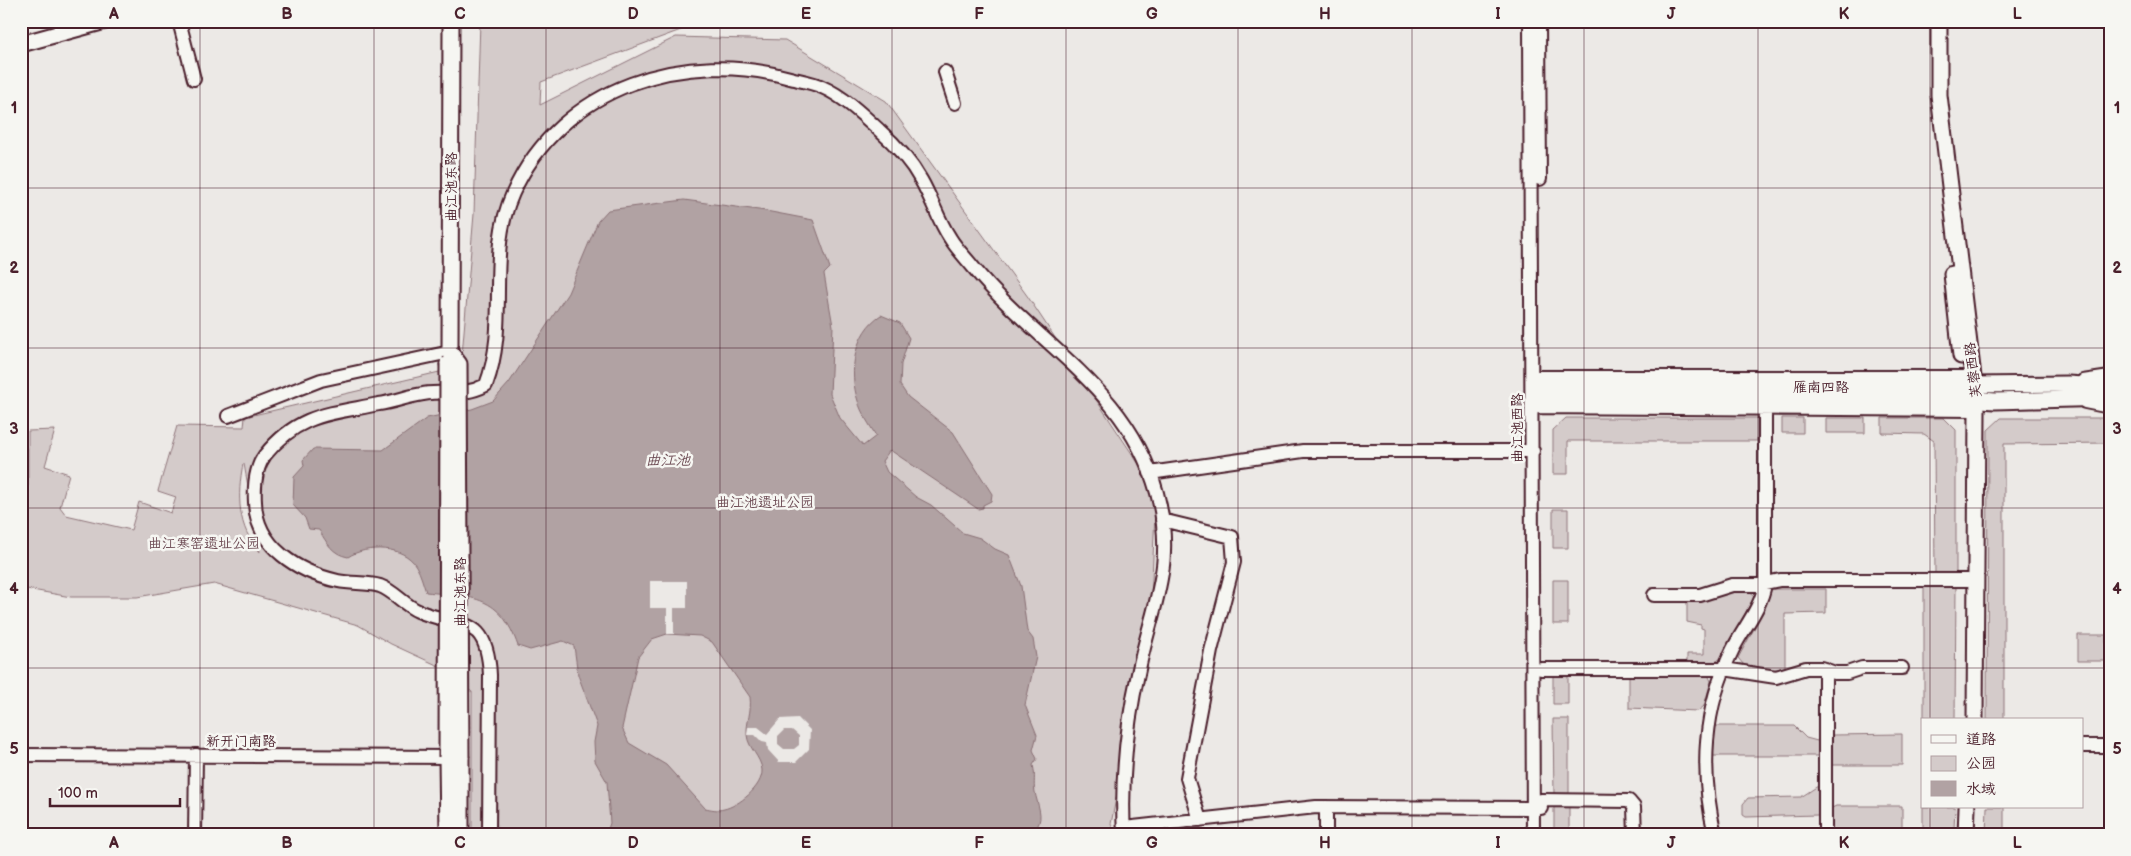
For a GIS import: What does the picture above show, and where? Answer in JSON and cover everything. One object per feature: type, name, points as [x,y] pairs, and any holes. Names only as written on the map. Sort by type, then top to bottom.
[{"type":"main road","points":[[21,44],[105,21]]},
{"type":"main road","name":"曲江池东路","points":[[451,21],[449,358],[454,757],[460,835]]},
{"type":"main road","name":"芙蓉西路","points":[[1932,21],[1932,94],[1970,393],[1967,718]]},
{"type":"main road","name":"芙蓉西路","points":[[1939,21],[1939,95],[1970,393],[1975,718]]},
{"type":"main road","points":[[21,34],[62,22]]},
{"type":"main road","name":"雁南四路","points":[[1970,393],[2068,384],[2110,387]]},
{"type":"main road","name":"雁南四路","points":[[1970,393],[2078,400],[2110,398]]},
{"type":"main road","name":"曲江池东路","points":[[448,835],[454,757]]},
{"type":"main road","points":[[1966,835],[1967,808]]},
{"type":"main road","points":[[1974,808],[1974,835]]},
{"type":"street","points":[[179,21],[194,79]]},
{"type":"street","name":"曲江池西路","points":[[1530,21],[1541,669],[1539,806],[1533,835]]},
{"type":"street","name":"曲江池西路","points":[[1540,21],[1536,392],[1532,451],[1539,806],[1542,835]]},
{"type":"street","points":[[489,835],[490,675],[488,652],[481,636],[464,623],[417,610],[383,587],[374,584],[340,582],[312,574],[292,563],[271,545],[260,528],[255,506],[255,478],[262,459],[279,438],[300,422],[323,415],[423,394],[473,392],[486,385],[493,365],[497,338],[499,304],[498,249],[511,197],[522,173],[538,151],[557,129],[592,101],[627,84],[696,68],[731,67],[772,72],[822,87],[834,94],[881,132],[897,148],[920,178],[950,238],[992,291],[1078,367],[1123,417],[1139,445],[1156,490],[1162,520],[1165,544],[1164,574],[1146,640],[1132,703],[1126,762],[1124,831],[1200,820],[1326,807],[1539,806],[1629,801],[1634,806],[1635,835]]},
{"type":"street","points":[[944,72],[955,103]]},
{"type":"street","points":[[228,416],[321,380],[449,358]]},
{"type":"street","points":[[2068,384],[2110,377]]},
{"type":"street","points":[[1536,392],[1970,393]]},
{"type":"street","name":"雁南四路","points":[[1536,392],[1765,402],[1970,393]]},
{"type":"street","points":[[2078,400],[2110,407]]},
{"type":"street","points":[[1715,835],[1706,782],[1705,750],[1710,714],[1724,669],[1760,601],[1765,584],[1765,402]]},
{"type":"street","points":[[1150,472],[1303,451],[1532,451]]},
{"type":"street","points":[[1162,520],[1232,537],[1234,562],[1212,651],[1187,778],[1200,820]]},
{"type":"street","points":[[1654,595],[1700,595],[1732,586],[1765,584],[1780,580],[1968,580]]},
{"type":"street","points":[[1541,669],[1724,669],[1776,677],[1806,668],[1825,669],[1832,673],[1847,673],[1862,668],[1902,668]]},
{"type":"street","points":[[1825,669],[1825,835]]},
{"type":"street","points":[[2084,746],[2110,746]]},
{"type":"street","name":"新开门南路","points":[[21,755],[454,757]]},
{"type":"street","points":[[195,835],[196,756]]},
{"type":"street","points":[[1326,807],[1326,835]]},
{"type":"green space","name":"曲江池遗址公园","points":[[480,21],[705,21],[541,82],[540,105],[676,37],[785,40],[886,101],[1028,297],[1156,490],[1150,625],[1111,824],[1116,835],[472,835],[472,692],[441,667],[391,644],[358,625],[214,584],[137,597],[71,597],[21,588],[21,492],[28,486],[28,431],[55,430],[45,466],[69,474],[60,507],[66,515],[131,530],[139,502],[171,513],[176,497],[158,491],[177,426],[244,427],[245,417],[461,367],[474,214]],"holes":[[[244,464],[260,552],[252,543],[243,522],[240,487]]]},
{"type":"green space","points":[[1566,418],[1757,418],[1757,441],[1568,441],[1568,474],[1553,474],[1553,430]]},
{"type":"green space","points":[[1782,418],[1803,418],[1803,433],[1782,433]]},
{"type":"green space","points":[[1826,418],[1865,418],[1865,433],[1826,433]]},
{"type":"green space","points":[[1882,418],[1944,418],[1956,430],[1956,576],[1935,576],[1934,441],[1924,434],[1882,433]]},
{"type":"green space","points":[[2001,418],[2110,418],[2110,443],[2004,444],[2004,718],[1987,718],[1988,430]]},
{"type":"green space","points":[[1553,509],[1568,509],[1568,548],[1553,548]]},
{"type":"green space","points":[[1553,580],[1568,580],[1568,624],[1553,624]]},
{"type":"green space","points":[[1924,584],[1956,584],[1955,718],[1924,718]]},
{"type":"green space","points":[[1771,589],[1826,589],[1826,613],[1785,614],[1785,669],[1778,671],[1744,665],[1738,658],[1765,609]]},
{"type":"green space","points":[[1730,591],[1751,591],[1754,597],[1720,659],[1713,663],[1687,663],[1687,654],[1704,654],[1704,629],[1701,628],[1701,625],[1687,622],[1687,601],[1704,600]]},
{"type":"green space","points":[[2078,635],[2106,635],[2106,661],[2078,661]]},
{"type":"green space","points":[[1553,671],[1568,671],[1568,704],[1553,704]]},
{"type":"green space","points":[[1629,672],[1707,673],[1711,681],[1704,706],[1698,711],[1629,708]]},
{"type":"green space","points":[[1553,719],[1569,719],[1569,796],[1554,796]]},
{"type":"green space","points":[[1715,726],[1794,726],[1806,738],[1821,742],[1822,756],[1712,756]]},
{"type":"green space","points":[[1902,734],[1902,765],[1829,765],[1830,738],[1833,735]]},
{"type":"green space","points":[[1820,786],[1820,813],[1817,815],[1746,817],[1743,815],[1743,804],[1748,798],[1801,797]]},
{"type":"green space","points":[[1554,803],[1569,803],[1569,835],[1554,835]]},
{"type":"green space","points":[[1836,806],[1902,806],[1902,831],[1834,831],[1830,828],[1830,809]]},
{"type":"green space","points":[[1923,808],[1955,808],[1954,829],[1923,829]]},
{"type":"green space","points":[[1987,808],[2004,808],[2004,835],[1986,835]]},
{"type":"water","name":"曲江池","points":[[684,200],[766,211],[813,220],[830,268],[824,274],[833,326],[830,394],[840,418],[863,446],[876,436],[861,410],[855,390],[854,366],[859,342],[872,322],[881,315],[900,323],[909,338],[901,364],[900,385],[908,397],[953,432],[992,494],[991,501],[983,505],[983,508],[978,509],[890,450],[882,461],[887,472],[916,497],[931,505],[963,533],[980,538],[995,549],[1009,555],[1021,586],[1027,631],[1033,639],[1036,657],[1025,705],[1037,735],[1033,750],[1037,759],[1033,765],[1034,789],[1040,814],[1037,827],[1039,835],[606,835],[610,823],[607,782],[595,761],[594,742],[597,726],[578,675],[574,646],[563,641],[530,650],[518,646],[511,629],[494,608],[471,598],[426,592],[416,566],[403,554],[384,549],[374,549],[365,550],[348,557],[342,556],[334,551],[319,530],[309,529],[305,518],[293,505],[294,477],[304,466],[303,460],[313,449],[383,450],[427,418],[472,409],[493,401],[509,383],[568,293],[598,221],[608,210]],"holes":[[[667,634],[700,636],[712,642],[750,697],[747,735],[762,770],[758,783],[749,795],[736,804],[721,810],[705,808],[666,765],[629,743],[622,728],[638,657],[652,639]]]},
{"type":"pier","points":[[650,581],[687,581],[687,608],[674,608],[674,634],[667,634],[667,608],[650,608]]},
{"type":"pier","points":[[798,718],[810,730],[809,749],[796,762],[779,762],[768,750],[767,743],[762,742],[755,735],[747,735],[748,727],[758,727],[767,734],[780,719]],"holes":[[[784,730],[792,730],[799,736],[799,745],[794,749],[784,749],[778,744],[778,736]]]},
{"type":"park label","name":"曲江寒窑遗址公园","points":[[204,543]]}]
